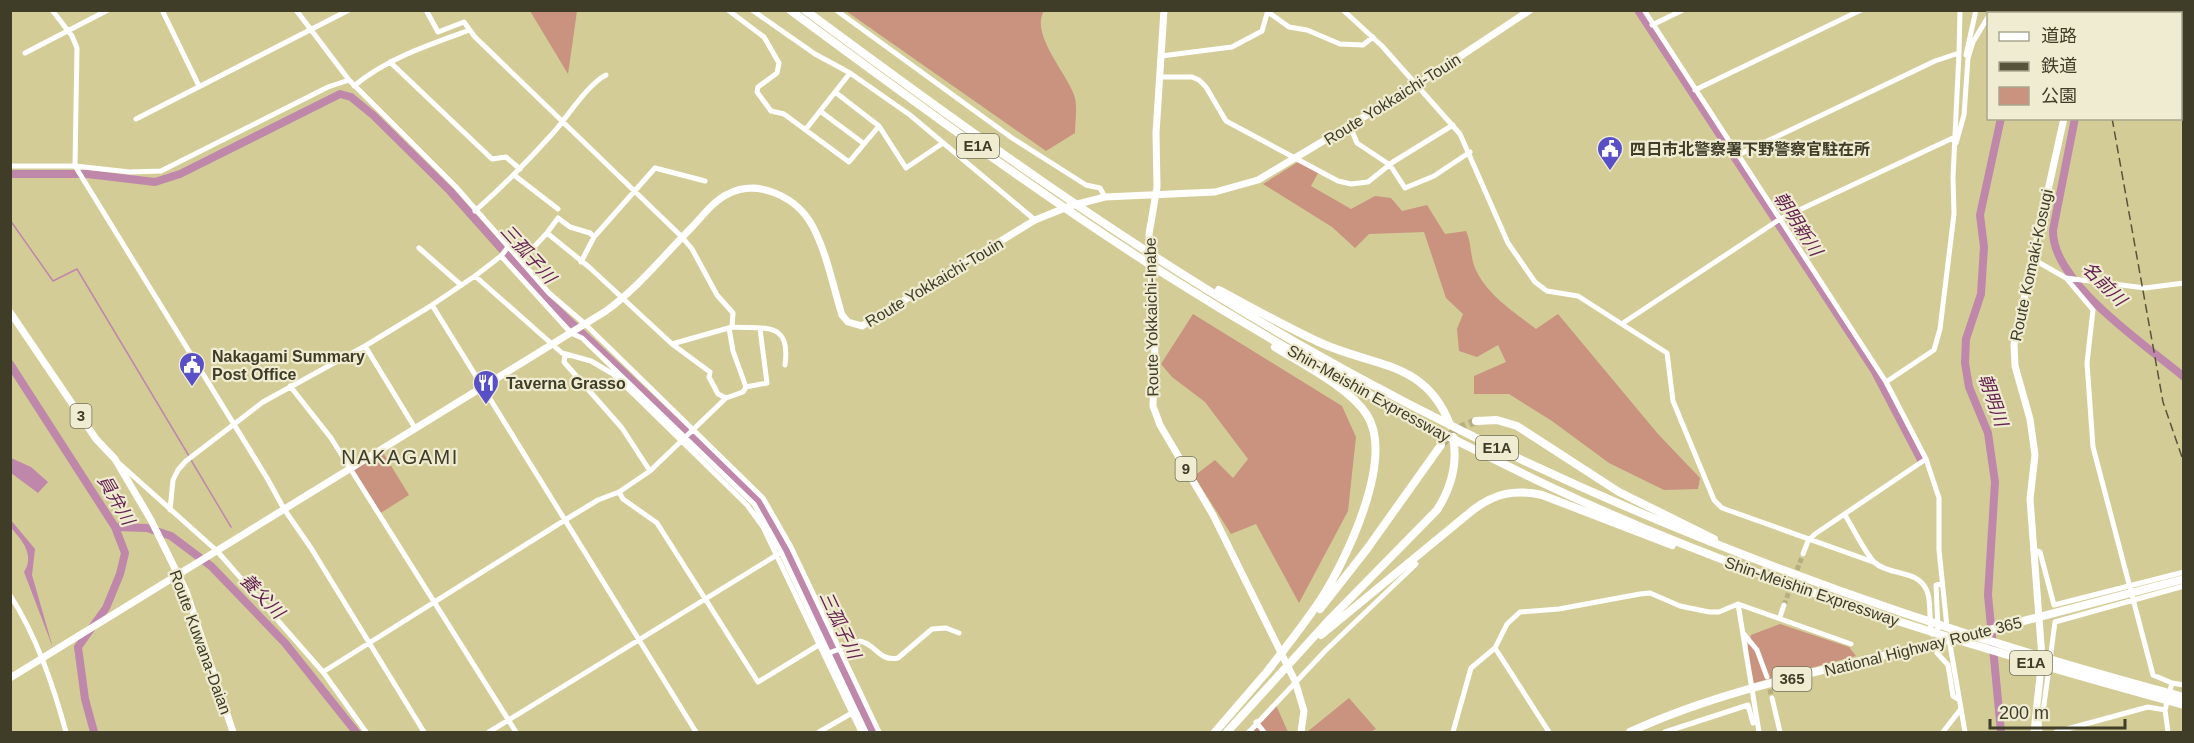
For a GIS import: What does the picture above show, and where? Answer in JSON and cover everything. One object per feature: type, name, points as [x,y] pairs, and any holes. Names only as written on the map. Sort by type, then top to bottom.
[{"type":"highway","name":"Shin-Meishin Expressway","points":[[790,10],[1000,162],[1169,276],[1342,379],[1470,447],[1625,520],[1758,574],[1882,612],[2184,697]]},
{"type":"highway","name":"Shin-Meishin Expressway","points":[[805,10],[1014,162],[1132,242],[1295,342],[1483,441],[1692,536],[1826,587],[1882,612],[2043,666],[2184,705]]},
{"type":"highway","points":[[1132,242],[1214,288],[1320,342],[1409,373],[1427,388],[1441,406],[1453,436],[1455,458],[1447,492],[1430,519],[1330,619],[1227,732]]},
{"type":"highway","points":[[1169,276],[1355,401],[1368,416],[1374,433],[1376,453],[1368,491],[1348,547],[1322,598],[1269,669]]},
{"type":"highway","points":[[1476,421],[1497,420],[1517,426],[1580,469],[1649,508],[1826,587]]},
{"type":"highway","points":[[1215,732],[1367,549],[1441,445]]},
{"type":"highway","points":[[1277,677],[1378,586],[1473,510],[1501,494],[1520,492],[1542,495],[1654,539],[1758,574]]},
{"type":"highway","name":"National Highway Route 365","points":[[1630,732],[1665,716],[1752,689],[2184,579]]},
{"type":"main road","name":"Route Yokkaichi-Inabe","points":[[1164,10],[1155,194],[1149,234],[1155,341],[1153,406],[1156,416],[1213,515],[1292,673],[1304,711],[1301,732]]},
{"type":"main road","name":"Route Yokkaichi-Touin","points":[[10,678],[585,324],[622,299],[727,194],[753,188],[788,198],[803,212],[813,226],[842,315],[848,322],[862,326],[1050,213],[1105,197],[1231,190],[1258,180],[1417,85],[1530,10]]},
{"type":"main road","name":"Route Komaki-Kosugi","points":[[2034,732],[2042,658],[2035,618],[2030,499],[2035,455],[2033,435],[2015,366],[2013,344],[2064,120]]},
{"type":"main road","name":"Route Kuwana-Daian","points":[[10,312],[96,440],[114,459],[151,520],[178,574],[211,661],[233,732]]},
{"type":"street","points":[[52,10],[74,41],[77,55],[76,167],[284,509],[311,548],[424,732]]},
{"type":"street","points":[[25,53],[108,10]]},
{"type":"street","points":[[162,10],[199,86]]},
{"type":"street","points":[[296,10],[354,86],[456,187],[549,293],[585,324],[763,498],[791,547],[879,732]]},
{"type":"street","points":[[136,119],[350,10]]},
{"type":"street","points":[[426,10],[438,32],[464,22],[475,37],[682,237],[692,249],[717,295],[733,313],[731,328],[733,351],[746,387]]},
{"type":"street","points":[[728,10],[738,13],[764,37],[779,63],[777,73],[758,87],[757,92],[766,108],[784,114],[849,162],[879,126]]},
{"type":"street","points":[[752,10],[815,54],[850,73],[944,142],[1035,220]]},
{"type":"street","points":[[836,10],[1012,138],[1086,185],[1100,188],[1105,197]]},
{"type":"street","points":[[1343,10],[1373,37],[1454,125],[1470,152],[1508,243],[1534,282],[1547,291],[1578,296],[1667,353],[1673,401],[1714,500],[1722,508],[1808,541],[1913,577],[1920,582],[1929,602],[1928,618],[1932,635],[1938,628],[1936,585],[1942,583]]},
{"type":"street","points":[[1644,10],[1778,221],[1886,382],[1926,459],[1939,498],[1942,583],[1965,732]]},
{"type":"street","points":[[1652,25],[1683,10]]},
{"type":"street","points":[[1695,90],[1861,10]]},
{"type":"street","points":[[1886,382],[1934,350],[1940,329],[1954,214],[1954,137],[1960,10]]},
{"type":"street","points":[[1968,58],[1966,50],[1976,10]]},
{"type":"street","points":[[1161,56],[1232,47],[1262,32],[1268,11],[1282,24],[1340,44],[1363,45],[1373,37]]},
{"type":"street","points":[[1954,144],[1958,141],[1960,120],[1964,115],[1968,58],[1973,42],[1987,20]]},
{"type":"street","points":[[354,86],[390,62],[467,31]]},
{"type":"street","points":[[1738,155],[1935,61],[1959,53]]},
{"type":"street","points":[[390,62],[492,159],[506,157],[520,169]]},
{"type":"street","points":[[806,129],[850,73]]},
{"type":"street","points":[[475,211],[520,169],[582,99],[591,85],[606,75]]},
{"type":"street","points":[[1161,76],[1192,77],[1199,80],[1206,87],[1226,121],[1298,157],[1338,181],[1351,184],[1368,182],[1390,165],[1454,125]]},
{"type":"street","points":[[10,166],[76,167],[130,172],[160,171],[328,87],[349,80]]},
{"type":"street","points":[[835,92],[879,126],[906,168],[944,142]]},
{"type":"street","points":[[820,111],[863,143]]},
{"type":"street","points":[[1350,126],[1357,143],[1390,165],[1405,188],[1434,176],[1470,152]]},
{"type":"street","points":[[1623,323],[1778,221],[1954,137]]},
{"type":"street","points":[[581,262],[594,237],[655,168],[705,181]]},
{"type":"street","points":[[514,175],[558,209]]},
{"type":"street","points":[[521,261],[558,218],[570,227],[590,233],[594,237]]},
{"type":"street","points":[[547,233],[672,344],[710,372],[709,377],[718,394],[726,398]]},
{"type":"street","points":[[170,510],[173,480],[186,461],[262,402],[365,346],[432,305],[475,276],[501,256],[508,247]]},
{"type":"street","points":[[419,248],[462,285]]},
{"type":"street","points":[[501,256],[572,332],[582,338],[685,440]]},
{"type":"street","points":[[2031,258],[2067,279],[2074,291],[2093,310],[2087,363],[2093,447],[2153,675],[2184,685]]},
{"type":"street","points":[[475,276],[565,355],[602,366],[754,504],[861,732]]},
{"type":"street","points":[[2067,279],[2085,279],[2145,288],[2184,283]]},
{"type":"street","points":[[432,305],[696,732]]},
{"type":"street","points":[[672,344],[731,328],[771,329],[781,334],[786,342],[785,365]]},
{"type":"street","points":[[322,672],[598,500],[619,492],[651,471],[726,398],[743,392],[746,387],[767,382],[760,329]]},
{"type":"street","points":[[365,346],[415,428]]},
{"type":"street","points":[[565,355],[564,362],[622,428],[651,471]]},
{"type":"street","points":[[290,386],[331,438],[436,601],[516,732]]},
{"type":"street","points":[[114,459],[217,551],[322,672],[366,732]]},
{"type":"street","points":[[1803,554],[1808,541],[1926,459]]},
{"type":"street","points":[[619,492],[623,499],[657,523],[758,682],[821,643]]},
{"type":"street","points":[[1845,515],[1876,563]]},
{"type":"street","points":[[2033,549],[2040,552],[2054,605],[2184,572]]},
{"type":"street","points":[[489,732],[779,554]]},
{"type":"street","points":[[1249,732],[1295,681],[1416,564]]},
{"type":"street","points":[[2040,732],[2039,722],[2044,705],[2055,622],[2184,586]]},
{"type":"street","points":[[1453,732],[1471,668],[1495,648],[1508,624],[1520,612],[1559,609],[1650,593],[1680,606],[1709,612],[1719,612],[1738,604],[1851,644]]},
{"type":"street","points":[[10,595],[43,658],[66,732]]},
{"type":"street","points":[[1738,604],[1759,732]]},
{"type":"street","points":[[1780,618],[1784,605]]},
{"type":"street","points":[[829,653],[853,641],[866,642],[879,655],[891,659],[898,658],[932,629],[946,628],[959,633]]},
{"type":"street","points":[[1744,634],[1757,650],[1767,677]]},
{"type":"street","points":[[821,643],[829,653],[866,732]]},
{"type":"street","points":[[1495,648],[1549,732]]},
{"type":"street","points":[[1937,652],[1947,665],[1953,696],[1959,699]]},
{"type":"street","points":[[2168,732],[2165,710],[2172,683]]},
{"type":"street","points":[[1772,698],[1780,732]]},
{"type":"street","points":[[1665,732],[1748,705],[1753,723]]},
{"type":"street","points":[[2056,732],[2148,707],[2165,710]]},
{"type":"street","points":[[1943,732],[1960,710]]},
{"type":"street","points":[[819,732],[852,712]]},
{"type":"street","points":[[1256,722],[1264,732]]},
{"type":"green space","points":[[530,11],[577,11],[568,74]]},
{"type":"green space","points":[[846,11],[1044,11],[1041,20],[1045,42],[1074,95],[1075,133],[1046,151]]},
{"type":"green space","points":[[1298,162],[1318,173],[1311,186],[1351,209],[1375,196],[1391,198],[1402,211],[1427,205],[1445,234],[1466,231],[1475,268],[1493,294],[1536,329],[1558,314],[1658,434],[1700,478],[1698,489],[1664,490],[1609,463],[1552,421],[1509,394],[1474,394],[1474,376],[1506,362],[1498,345],[1477,357],[1459,351],[1457,329],[1463,314],[1446,298],[1424,232],[1369,234],[1355,248],[1332,227],[1263,184]]},
{"type":"green space","points":[[1193,314],[1342,406],[1356,437],[1348,511],[1299,603],[1256,524],[1231,534],[1194,476],[1215,460],[1233,478],[1248,459],[1205,402],[1172,377],[1161,364]]},
{"type":"green space","points":[[382,451],[409,495],[379,514],[352,470]]},
{"type":"green space","points":[[1780,624],[1849,647],[1856,656],[1754,683],[1747,650],[1751,635]]},
{"type":"green space","points":[[1349,698],[1376,729],[1370,732],[1307,732]]},
{"type":"green space","points":[[1276,705],[1288,732],[1252,732]]},
{"type":"shaded area","points":[[11,458],[31,467],[48,482],[38,493],[11,473]]},
{"type":"shaded area","points":[[10,519],[35,549],[32,575],[53,648],[24,572],[28,560],[26,548],[11,528]]},
{"type":"waterway","name":"朝明新川","points":[[1638,10],[1874,370],[1921,460]]},
{"type":"waterway","name":"三孤子川","points":[[10,174],[87,174],[155,182],[180,174],[340,94],[351,97],[373,115],[450,191],[547,300],[756,498],[777,531],[873,732]]},
{"type":"waterway","name":"朝明川","points":[[2001,120],[1980,215],[1984,247],[1981,294],[1966,339],[1965,363],[1969,387],[1988,433],[1995,482],[1988,595],[2001,732]]},
{"type":"waterway","name":"名前川","points":[[2075,120],[2053,230],[2056,250],[2067,270],[2104,311],[2184,377]]},
{"type":"waterway","points":[[10,220],[53,281],[77,269],[189,456]]},
{"type":"waterway","name":"員弁川","points":[[10,364],[115,527],[125,553],[120,574],[106,608],[78,647],[85,699],[94,732]]},
{"type":"waterway","points":[[191,460],[231,527]]},
{"type":"waterway","name":"養父川","points":[[115,527],[147,528],[171,536],[211,566],[285,643],[356,732]]},
{"type":"tunnel","points":[[1441,445],[1455,430],[1476,421]]},
{"type":"tunnel","points":[[1784,605],[1803,554]]},
{"type":"tunnel","points":[[1768,682],[1772,698]]},
{"type":"railway","points":[[2112,120],[2163,402],[2184,463]]},
{"type":"place","name":"四日市北警察署下野警察官駐在所","points":[[1610,172]]},
{"type":"place","name":"Nakagami Summary Post Office","points":[[192,388]]},
{"type":"place","name":"Taverna Grasso","points":[[486,406]]},
{"type":"district","name":"NAKAGAMI","points":[[400,457]]}]
